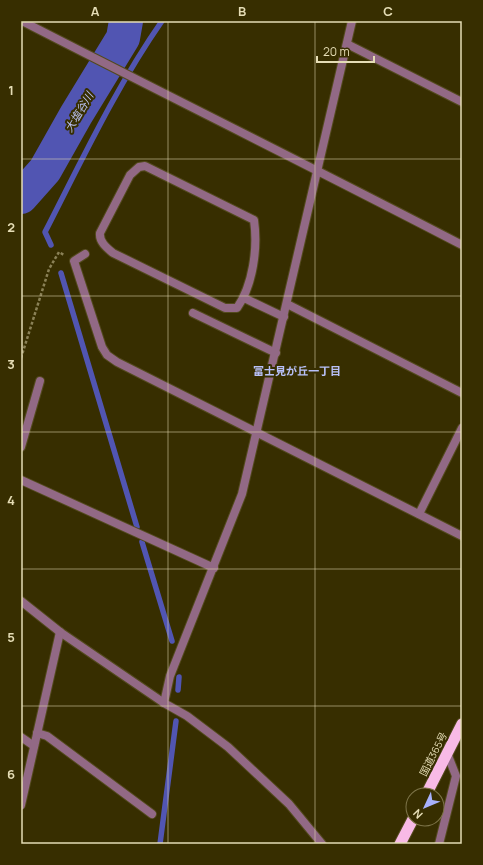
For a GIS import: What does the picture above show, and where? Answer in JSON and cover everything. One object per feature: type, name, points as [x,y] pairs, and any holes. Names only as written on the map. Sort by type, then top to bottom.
[{"type":"highway","name":"国道365号","points":[[430,787],[462,724]]},
{"type":"highway","points":[[400,844],[409,827]]},
{"type":"street","points":[[22,21],[138,82],[318,170],[462,245]]},
{"type":"street","points":[[164,703],[170,676],[242,494],[352,21]]},
{"type":"street","points":[[347,44],[462,102]]},
{"type":"street","points":[[139,167],[150,167],[254,220],[255,230],[252,277],[244,298],[237,308],[225,308],[114,253],[106,247],[100,237],[100,233],[130,175],[134,171],[139,167]]},
{"type":"street","points":[[85,254],[74,261],[102,347],[107,355],[117,362],[257,434],[462,536]]},
{"type":"street","points":[[244,298],[284,317]]},
{"type":"street","points":[[287,304],[462,393]]},
{"type":"street","points":[[193,313],[276,353]]},
{"type":"street","points":[[21,448],[40,381]]},
{"type":"street","points":[[419,514],[462,428]]},
{"type":"street","points":[[21,480],[214,568]]},
{"type":"street","points":[[21,601],[60,632],[164,703],[187,716],[228,747],[289,804],[322,844]]},
{"type":"street","points":[[21,805],[60,632]]},
{"type":"street","points":[[37,733],[47,736],[152,814]]},
{"type":"street","points":[[21,737],[34,746]]},
{"type":"street","points":[[439,844],[456,776],[447,753]]},
{"type":"path","points":[[21,358],[49,269],[59,252],[74,261]]},
{"type":"waterway","name":"大塩谷川","points":[[21,197],[45,170],[76,115],[123,38],[126,21]]},
{"type":"waterway","points":[[51,245],[45,232],[115,98],[145,46],[162,21]]},
{"type":"waterway","points":[[61,273],[137,527]]},
{"type":"waterway","points":[[142,542],[172,641]]},
{"type":"waterway","points":[[178,690],[179,677]]},
{"type":"waterway","points":[[160,844],[176,721]]},
{"type":"district","name":"富士見が丘一丁目","points":[[297,371]]}]
